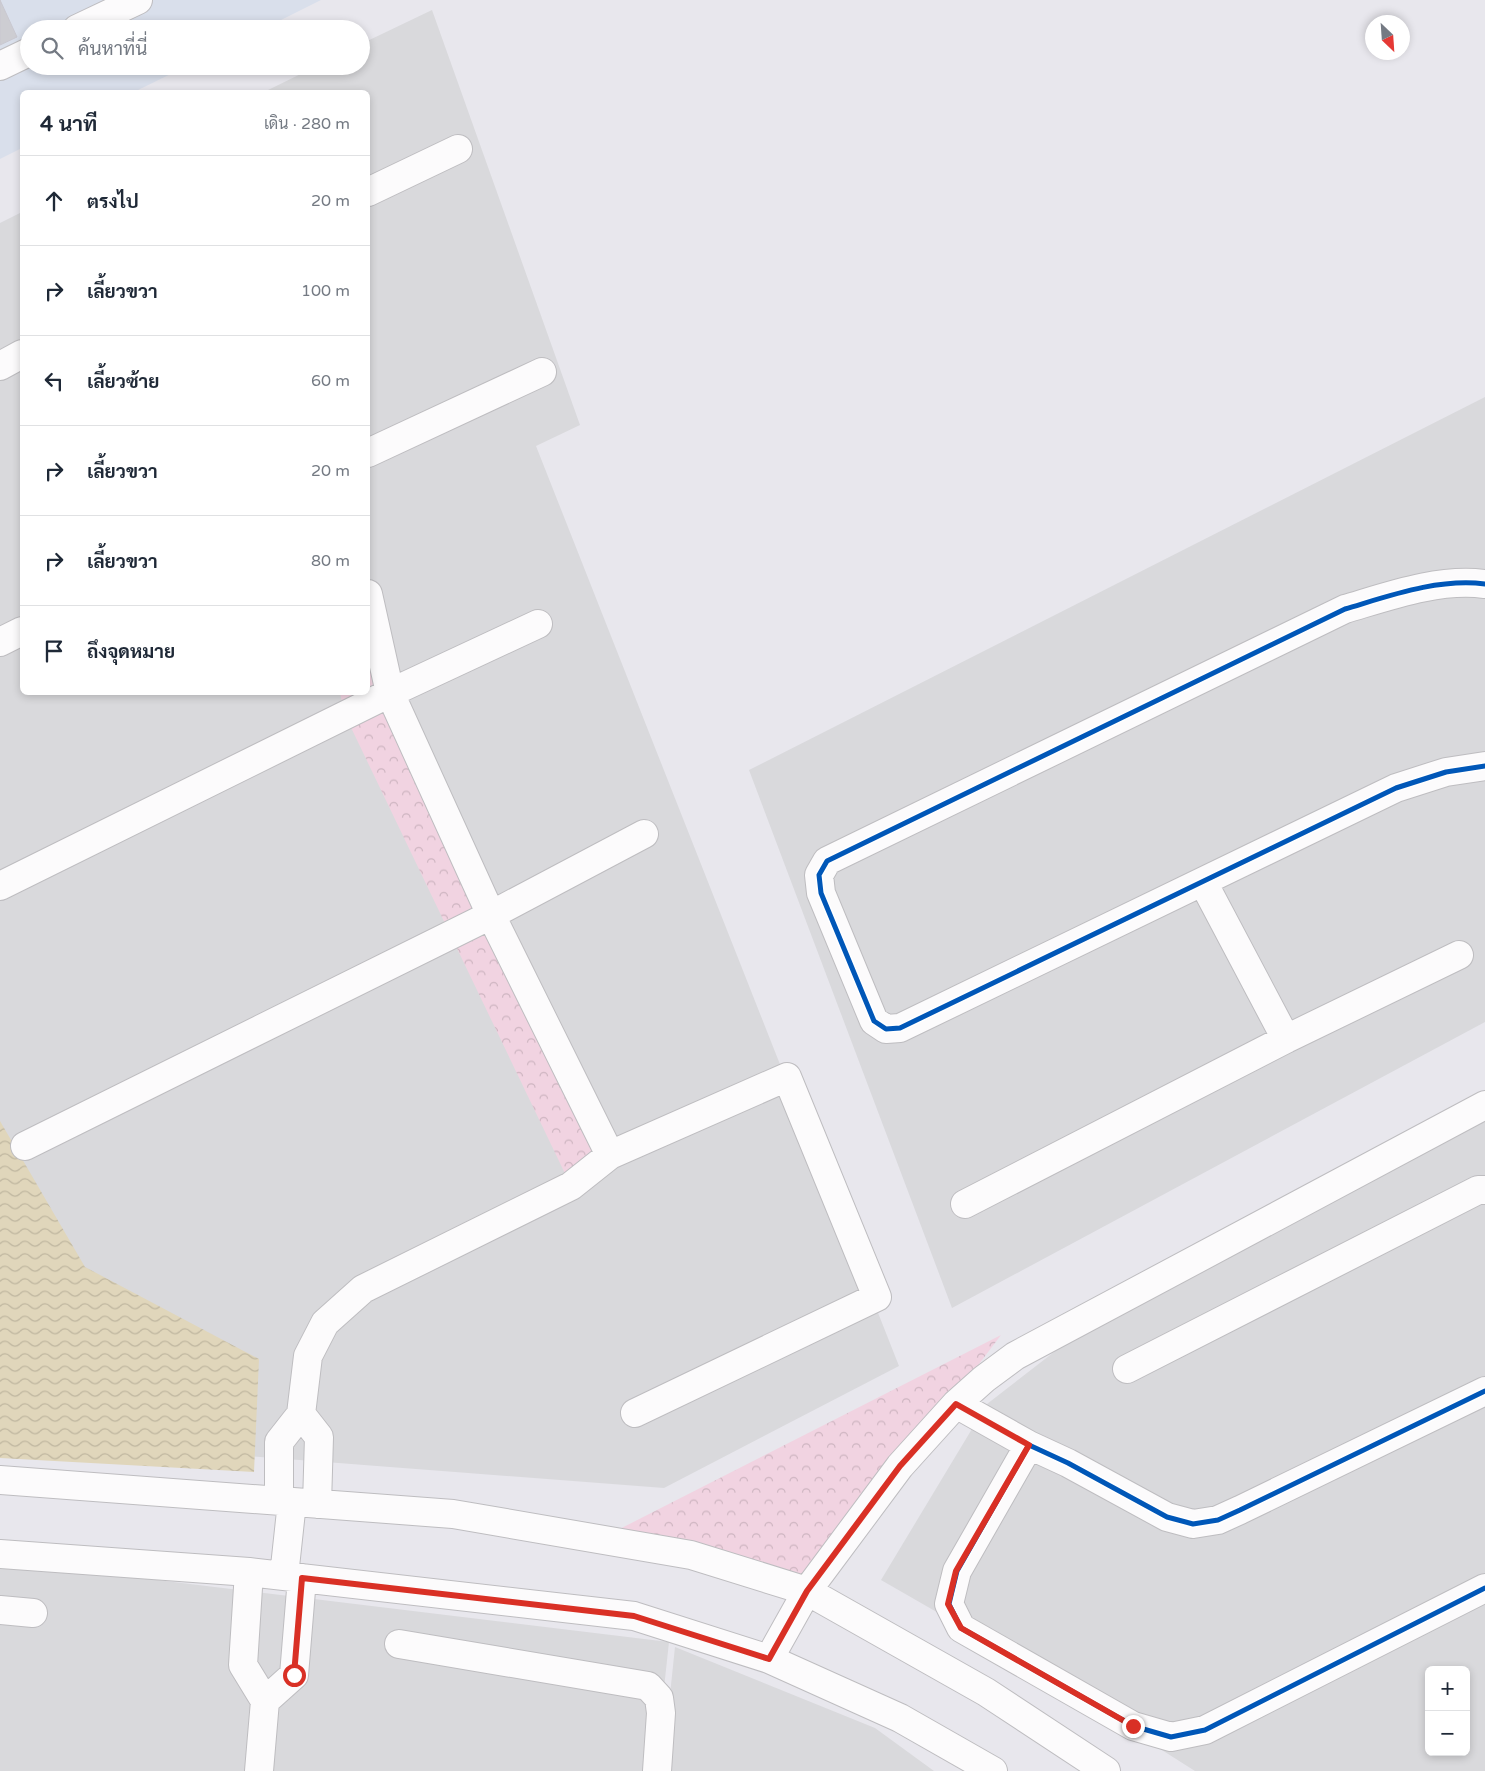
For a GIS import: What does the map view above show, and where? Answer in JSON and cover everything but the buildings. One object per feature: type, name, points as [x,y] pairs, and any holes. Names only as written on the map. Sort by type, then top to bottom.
[{"type":"street","points":[[96,20],[138,0]]},
{"type":"street","points":[[0,66],[20,56]]},
{"type":"street","points":[[370,191],[458,149]]},
{"type":"street","points":[[0,366],[20,355]]},
{"type":"street","points":[[370,452],[542,372]]},
{"type":"street","points":[[1485,584],[1471,582],[1412,589],[1345,609],[827,861],[819,875],[821,893],[874,1021],[886,1029],[900,1028],[1396,788],[1446,772],[1485,766]]},
{"type":"street","points":[[370,603],[390,693],[491,915],[610,1154]]},
{"type":"street","points":[[0,886],[390,693],[538,624]]},
{"type":"street","points":[[0,642],[20,632]]},
{"type":"street","points":[[25,1146],[491,915],[644,834]]},
{"type":"street","points":[[1203,882],[1286,1039]]},
{"type":"street","points":[[965,1204],[1286,1039],[1459,955]]},
{"type":"street","points":[[296,1502],[280,1442],[301,1414],[308,1356],[325,1323],[363,1289],[570,1186],[610,1154],[787,1077],[877,1297],[635,1413]]},
{"type":"street","points":[[769,1659],[807,1591],[900,1466],[956,1404],[984,1379],[1015,1356],[1485,1105]]},
{"type":"street","points":[[1127,1369],[1478,1190],[1485,1190]]},
{"type":"street","points":[[956,1404],[1029,1445],[1167,1517],[1193,1524],[1218,1520],[1240,1510],[1485,1391]]},
{"type":"street","points":[[265,1701],[294,1675],[293,1577],[296,1502],[319,1437],[301,1414]]},
{"type":"street","points":[[1029,1445],[956,1571],[948,1604],[961,1628],[1133,1726],[1171,1737],[1206,1730],[1485,1588]]},
{"type":"street","points":[[0,1480],[453,1514],[691,1554],[807,1591],[986,1692],[1106,1771]]},
{"type":"street","points":[[0,1554],[249,1572],[634,1616],[769,1659],[900,1718],[993,1771]]},
{"type":"street","points":[[249,1572],[242,1665],[265,1701],[259,1771]]},
{"type":"street","points":[[0,1610],[32,1613]]},
{"type":"street","points":[[399,1644],[648,1686],[659,1698],[661,1713],[657,1771]]},
{"type":"shaded area","points":[[0,0],[321,0],[281,20],[20,20],[20,75],[169,75],[138,90],[20,90],[20,149],[0,159]]},
{"type":"shaded area","points":[[432,10],[580,425],[536,446],[899,1366],[664,1488],[0,1437],[0,223],[20,213],[20,695],[370,695],[370,90],[268,90],[299,75],[370,75],[370,40]]},
{"type":"shaded area","points":[[1485,397],[1485,1022],[952,1308],[749,770]]},
{"type":"shaded area","points":[[1485,1120],[1485,1771],[1195,1771],[1015,1657],[881,1580],[987,1404],[1085,1328]]},
{"type":"shaded area","points":[[0,1561],[669,1642],[655,1771],[0,1771]]},
{"type":"shaded area","points":[[675,1647],[875,1728],[934,1771],[662,1771]]},
{"type":"green space","points":[[370,603],[390,693],[610,1155],[571,1186],[345,715],[340,695],[370,695]]},
{"type":"green space","points":[[1001,1335],[807,1591],[600,1539]]},
{"type":"water","points":[[0,1121],[85,1267],[259,1359],[254,1472],[0,1458]]},
{"type":"cycle path","points":[[1485,584],[1449,584],[1414,589],[1345,609],[827,861],[819,875],[821,893],[874,1021],[886,1029],[900,1028],[1396,788],[1446,772],[1485,766]]},
{"type":"cycle path","points":[[1485,1391],[1240,1510],[1218,1520],[1193,1524],[1167,1517],[1068,1463],[1029,1445],[957,1571],[949,1604],[961,1628],[1133,1726],[1171,1737],[1205,1730],[1485,1588]]},
{"type":"route","points":[[294,1675],[302,1578],[634,1616],[769,1659],[807,1591],[900,1466],[956,1404],[1029,1445],[956,1571],[948,1604],[961,1628],[1133,1726]]}]
